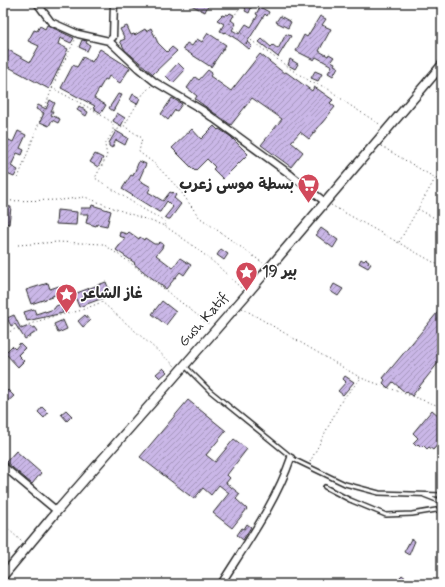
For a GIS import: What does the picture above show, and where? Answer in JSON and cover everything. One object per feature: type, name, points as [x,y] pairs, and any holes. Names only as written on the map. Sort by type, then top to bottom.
[{"type":"main road","name":"Gush Katif","points":[[3,576],[57,511],[181,367],[247,294],[442,65]]},
{"type":"street","points":[[37,3],[51,22],[78,34],[109,41],[155,82],[202,110],[291,175],[325,202]]},
{"type":"street","points":[[109,41],[113,37],[114,3]]},
{"type":"street","points":[[221,584],[255,530],[285,477],[291,458]]},
{"type":"street","points":[[3,466],[57,511]]},
{"type":"lane","points":[[181,367],[291,458],[345,484],[379,493],[442,495]]},
{"type":"lane","points":[[325,487],[350,500],[386,515],[412,514],[442,509]]},
{"type":"lane","points":[[422,495],[442,502]]},
{"type":"path","points":[[243,3],[230,22],[230,25],[292,70],[313,83],[330,90],[348,104],[387,128]]},
{"type":"path","points":[[18,178],[58,73],[78,34]]},
{"type":"path","points":[[155,82],[143,94],[124,126],[113,132],[105,145],[107,156],[95,178],[143,209],[165,221],[165,226]]},
{"type":"path","points":[[52,88],[112,122],[113,132]]},
{"type":"path","points":[[124,126],[142,138],[139,152],[155,164],[199,216],[269,267]]},
{"type":"path","points":[[375,142],[442,182]]},
{"type":"path","points":[[398,243],[436,178]]},
{"type":"path","points":[[3,201],[62,200],[85,197],[165,226],[191,244],[247,294]]},
{"type":"path","points":[[325,202],[442,267]]},
{"type":"path","points":[[418,209],[442,222]]},
{"type":"path","points":[[18,245],[58,242],[103,244],[132,264],[216,329]]},
{"type":"path","points":[[3,335],[14,329],[78,311],[102,302],[181,367]]},
{"type":"path","points":[[236,305],[361,378],[442,407]]},
{"type":"path","points":[[308,466],[342,400],[361,378]]},
{"type":"path","points":[[3,524],[27,546]]},
{"type":"building","points":[[187,3],[209,3],[205,12]]},
{"type":"building","points":[[247,3],[253,3],[249,13],[245,11],[246,9],[244,7]]},
{"type":"building","points":[[260,7],[269,12],[267,16],[265,14],[247,42],[252,46],[249,49],[238,40],[225,32],[220,31],[224,24],[217,20],[222,15],[225,16],[226,14],[228,15],[230,13],[234,15],[231,20],[236,24],[232,30],[239,34],[246,24],[251,27],[258,15],[256,14]]},
{"type":"building","points":[[280,16],[291,22],[288,28],[276,22]]},
{"type":"building","points":[[320,16],[326,19],[322,25],[331,29],[319,51],[328,56],[329,54],[334,57],[331,61],[338,67],[333,76],[328,73],[332,66],[316,57],[314,60],[296,51],[304,35],[307,37]]},
{"type":"building","points":[[47,25],[74,38],[71,43],[60,38],[58,44],[68,49],[49,89],[3,64],[3,47],[30,62],[39,46],[28,41],[34,30],[37,31],[40,26],[45,29]]},
{"type":"building","points":[[127,26],[131,35],[135,35],[145,29],[146,31],[151,28],[158,43],[167,52],[172,47],[177,51],[153,74],[125,50],[120,41],[125,39],[120,29]]},
{"type":"building","points":[[208,33],[226,45],[211,67],[183,49],[187,43],[192,46],[197,39],[202,42]]},
{"type":"building","points":[[286,34],[291,36],[278,57],[259,42],[262,39],[271,47],[273,45],[278,49]]},
{"type":"building","points":[[82,40],[87,41],[86,43],[90,45],[87,51],[79,47]]},
{"type":"building","points":[[100,49],[130,68],[120,83],[109,76],[107,80],[105,79],[94,98],[106,105],[101,113],[93,108],[95,106],[61,88],[73,65],[77,67],[83,57],[92,62]]},
{"type":"building","points":[[260,54],[284,73],[286,72],[312,91],[314,87],[319,90],[333,100],[330,103],[335,107],[309,139],[300,132],[291,142],[303,152],[291,167],[261,145],[282,119],[252,98],[231,125],[195,99],[197,96],[187,88],[195,77],[199,80],[208,70],[212,73],[210,76],[231,91]]},
{"type":"building","points":[[290,59],[298,64],[295,69],[288,65]]},
{"type":"building","points":[[178,63],[185,70],[173,83],[166,76]]},
{"type":"building","points":[[315,71],[322,74],[318,81],[311,78]]},
{"type":"building","points":[[118,94],[122,95],[113,111],[109,108]]},
{"type":"building","points":[[133,94],[140,98],[137,104],[130,100]]},
{"type":"building","points":[[172,98],[182,104],[177,111],[175,110],[168,120],[161,114]]},
{"type":"building","points":[[50,100],[55,103],[51,111],[53,111],[51,115],[60,119],[58,123],[52,120],[49,126],[40,122],[44,113],[36,109],[38,105],[46,109]]},
{"type":"building","points":[[79,106],[88,112],[86,116],[77,110]]},
{"type":"building","points":[[117,113],[125,118],[121,126],[113,121]]},
{"type":"building","points":[[214,126],[218,130],[219,129],[230,136],[248,154],[223,179],[213,169],[215,167],[207,159],[195,171],[172,148],[192,129],[201,139]]},
{"type":"building","points":[[18,131],[26,135],[20,148],[24,150],[22,155],[17,153],[11,166],[18,170],[14,177],[7,174],[6,176],[3,175],[3,147],[7,139],[13,142]]},
{"type":"building","points":[[116,131],[128,138],[125,145],[116,140],[112,148],[109,146],[109,143]]},
{"type":"building","points":[[95,154],[103,158],[98,167],[90,162]]},
{"type":"building","points":[[139,161],[146,164],[139,180],[151,187],[148,192],[163,201],[170,192],[173,192],[176,195],[174,198],[181,204],[170,219],[165,217],[173,207],[167,201],[159,212],[122,189],[131,175],[133,176]]},
{"type":"building","points":[[92,205],[111,211],[107,226],[97,224],[96,226],[86,223],[88,214],[80,214],[81,208],[91,208]]},
{"type":"building","points":[[3,206],[11,207],[9,224],[3,222]]},
{"type":"building","points":[[57,210],[77,212],[76,225],[56,224]]},
{"type":"building","points":[[321,228],[338,240],[333,248],[316,235]]},
{"type":"building","points":[[120,232],[127,234],[129,232],[139,239],[140,237],[144,240],[145,238],[154,244],[158,244],[160,242],[163,244],[162,248],[156,255],[173,268],[180,258],[191,265],[184,275],[180,272],[166,289],[134,264],[135,263],[116,250],[125,238],[119,236]]},
{"type":"building","points":[[221,249],[228,254],[224,260],[217,255]]},
{"type":"building","points":[[361,259],[364,261],[366,259],[369,261],[368,263],[371,264],[368,268],[359,263]]},
{"type":"building","points":[[106,282],[111,295],[79,307],[74,294]]},
{"type":"building","points":[[48,283],[50,289],[59,286],[62,293],[31,304],[26,290]]},
{"type":"building","points":[[334,284],[343,289],[338,296],[330,291]]},
{"type":"building","points":[[162,301],[176,312],[166,325],[152,314]]},
{"type":"building","points":[[61,304],[63,313],[27,321],[24,312],[34,309],[36,314],[54,309],[56,306]]},
{"type":"building","points":[[442,307],[442,358],[412,396],[393,382],[388,388],[383,383],[385,380],[383,378]]},
{"type":"building","points":[[14,315],[21,329],[29,326],[33,328],[35,327],[38,331],[25,339],[15,324],[11,326],[7,318]]},
{"type":"building","points":[[85,315],[90,321],[83,327],[78,321]]},
{"type":"building","points":[[63,320],[67,329],[58,333],[54,324]]},
{"type":"building","points":[[20,343],[25,348],[18,355],[24,361],[18,367],[5,353],[12,346],[15,349]]},
{"type":"building","points":[[163,368],[167,372],[160,378],[156,374]]},
{"type":"building","points":[[345,376],[354,382],[343,395],[338,391],[346,382],[343,379]]},
{"type":"building","points":[[8,390],[14,396],[3,406],[3,395]]},
{"type":"building","points":[[188,400],[226,431],[206,455],[215,462],[234,439],[247,449],[227,475],[230,478],[226,483],[240,494],[236,499],[247,509],[232,528],[213,513],[229,493],[219,485],[211,495],[203,488],[194,499],[140,457]]},
{"type":"building","points":[[42,407],[48,413],[44,418],[38,412]]},
{"type":"building","points":[[66,410],[72,416],[67,421],[61,414]]},
{"type":"building","points":[[432,410],[439,416],[442,413],[442,440],[433,450],[429,447],[427,449],[423,445],[421,447],[418,444],[416,446],[413,443],[418,438],[413,433]]},
{"type":"building","points":[[16,451],[41,473],[32,484],[6,462]]},
{"type":"building","points":[[247,524],[251,527],[243,540],[237,535]]},
{"type":"building","points":[[411,539],[415,541],[409,555],[404,552]]},
{"type":"building","points":[[402,575],[407,579],[402,584],[397,584],[395,582]]},
{"type":"place","name":"بسطة موسى زعرب","points":[[309,204]]},
{"type":"place","name":"بير 19","points":[[247,292]]},
{"type":"place","name":"غاز الشاعر","points":[[66,314]]}]
